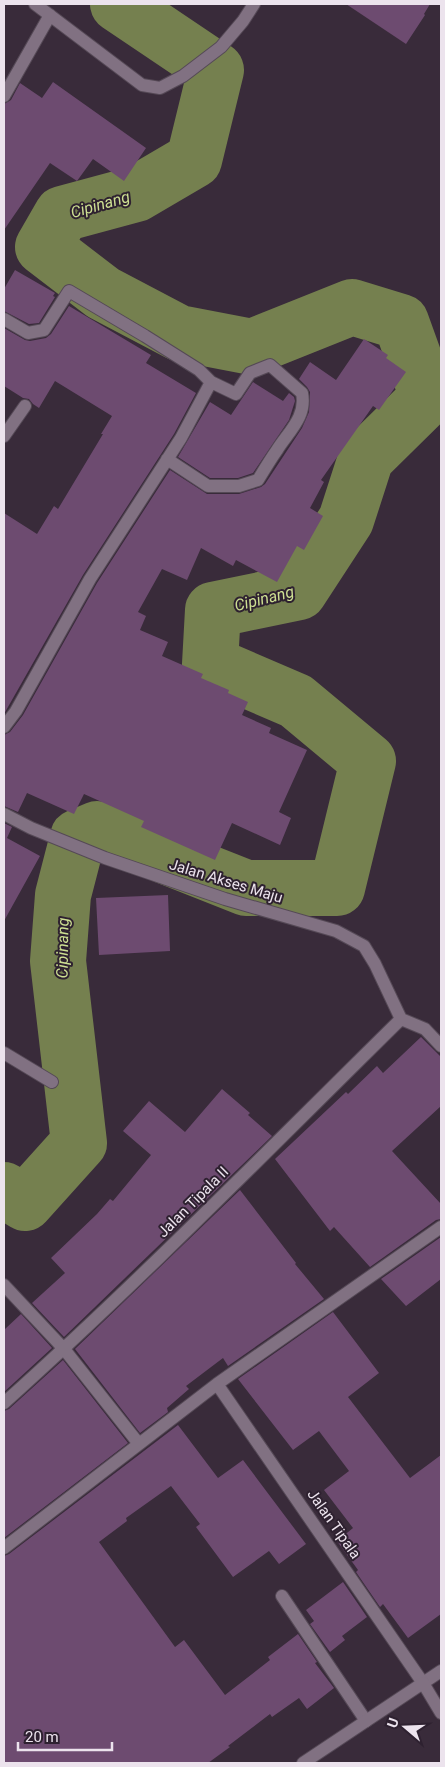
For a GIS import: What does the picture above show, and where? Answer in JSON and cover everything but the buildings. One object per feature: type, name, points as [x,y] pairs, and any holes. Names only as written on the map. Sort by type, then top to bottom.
[{"type":"street","points":[[34,4],[142,85],[160,88],[183,76],[221,47],[243,21],[254,4]]},
{"type":"street","points":[[4,96],[50,15]]},
{"type":"street","points":[[4,319],[28,334],[44,330],[69,291],[199,370],[211,382],[236,394],[250,373],[270,365],[302,393],[302,408],[298,420],[258,480],[239,486],[208,486],[167,458]]},
{"type":"street","points":[[4,727],[16,711],[90,579],[167,458],[182,438],[211,382]]},
{"type":"street","points":[[4,436],[25,406]]},
{"type":"street","name":"Jalan Akses Maju","points":[[4,814],[31,828],[88,852],[225,899],[336,931],[364,946],[375,964],[401,1019]]},
{"type":"street","points":[[401,1019],[425,1029],[441,1046]]},
{"type":"street","name":"Jalan Tipala II","points":[[4,1403],[64,1349],[183,1235],[401,1019]]},
{"type":"street","points":[[4,1053],[52,1082]]},
{"type":"street","points":[[4,1548],[217,1384],[441,1227]]},
{"type":"street","points":[[4,1285],[64,1349],[139,1444]]},
{"type":"street","name":"Jalan Tipala","points":[[217,1384],[423,1683],[441,1713]]},
{"type":"street","points":[[282,1596],[366,1721]]},
{"type":"street","points":[[303,1763],[441,1671]]},
{"type":"waterway","name":"Cipinang","points":[[4,1190],[25,1203],[79,1143],[58,961],[63,895],[78,837],[97,829],[246,888],[337,888],[368,761],[296,701],[210,664],[213,610],[299,592],[346,520],[366,458],[428,397],[401,322],[352,307],[252,347],[179,333],[103,293],[43,247],[62,214],[136,194],[194,160],[216,70],[118,4]]}]
